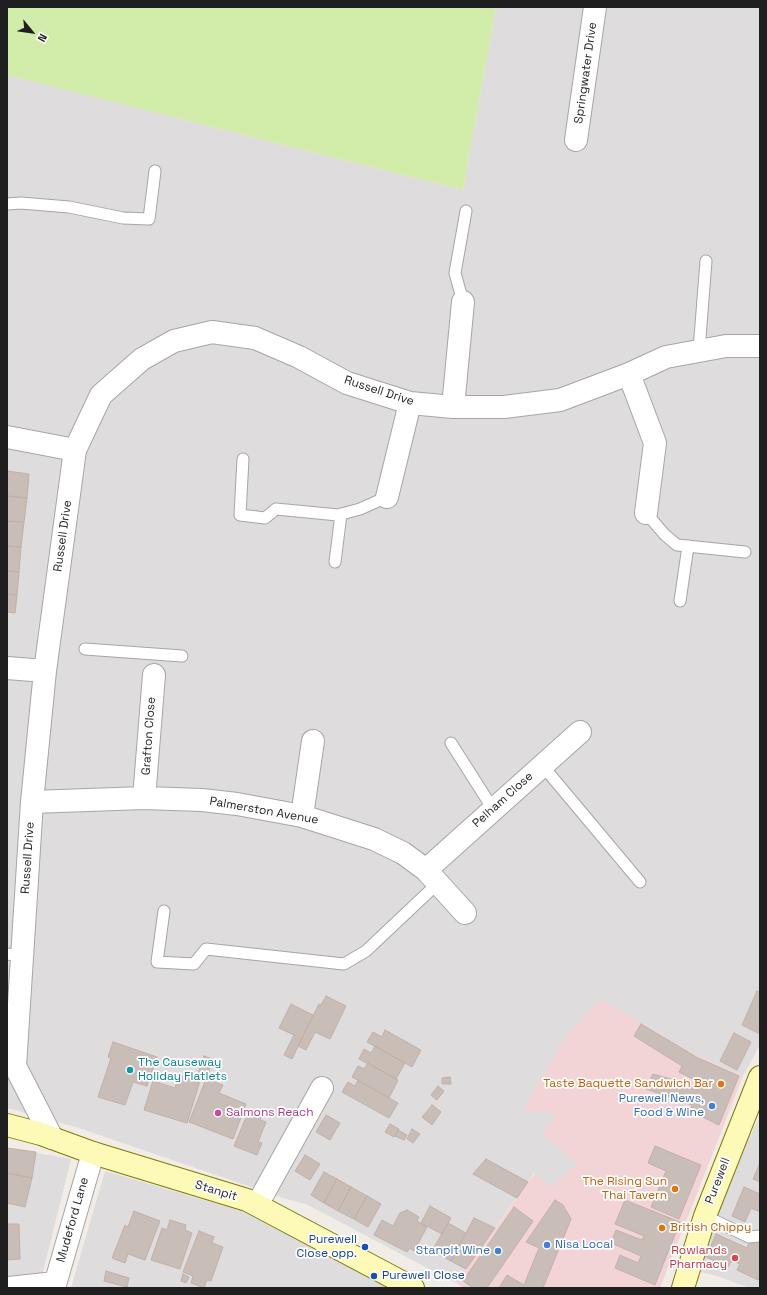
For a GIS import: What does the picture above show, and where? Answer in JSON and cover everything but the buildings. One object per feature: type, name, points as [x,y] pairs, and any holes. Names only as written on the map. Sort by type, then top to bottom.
[{"type":"street","name":"Springwater Drive","points":[[576,140],[595,7]]},
{"type":"street","points":[[453,406],[462,302]]},
{"type":"street","name":"Russell Drive","points":[[52,1138],[11,1070],[14,955],[32,802],[45,671],[75,450],[101,395],[142,359],[174,341],[212,332],[255,338],[299,357],[347,383],[410,403],[453,406],[504,406],[560,400],[629,374],[666,357],[726,346],[760,346]]},
{"type":"street","points":[[629,374],[655,443],[646,513]]},
{"type":"street","points":[[387,497],[410,403]]},
{"type":"street","points":[[7,437],[75,450]]},
{"type":"street","name":"Grafton Close","points":[[144,798],[155,665]]},
{"type":"street","points":[[7,668],[45,671]]},
{"type":"street","name":"Pelham Close","points":[[432,877],[493,809],[580,732]]},
{"type":"street","points":[[302,816],[313,741]]},
{"type":"street","name":"Palmerston Avenue","points":[[32,802],[144,798],[202,800],[302,816],[346,828],[390,845],[432,877],[465,913]]},
{"type":"street","name":"Purewell","points":[[683,1288],[705,1216],[760,1077]]},
{"type":"street","points":[[257,1205],[322,1088]]},
{"type":"street","name":"Stanpit","points":[[7,1125],[247,1200],[413,1288]]},
{"type":"street","name":"Mudeford Lane","points":[[54,1286],[93,1153]]},
{"type":"street","points":[[9,1288],[54,1286]]},
{"type":"lane","points":[[7,204],[21,203],[69,207],[122,218],[149,219],[155,171]]},
{"type":"lane","points":[[462,302],[455,273],[466,211]]},
{"type":"lane","points":[[699,350],[706,261]]},
{"type":"lane","points":[[243,459],[240,515],[265,518],[276,509],[341,514],[360,509],[387,497]]},
{"type":"lane","points":[[646,513],[665,535],[677,545],[745,552]]},
{"type":"lane","points":[[335,562],[341,514]]},
{"type":"lane","points":[[680,601],[688,546]]},
{"type":"lane","points":[[85,649],[155,665],[182,656]]},
{"type":"lane","points":[[451,743],[493,809]]},
{"type":"lane","points":[[542,765],[640,882]]},
{"type":"lane","points":[[164,911],[158,962],[194,964],[206,949],[344,964],[366,951],[432,877]]},
{"type":"lane","points":[[705,1216],[749,1237],[760,1236]]},
{"type":"shaded area","points":[[496,7],[760,7],[760,1045],[743,1076],[698,1056],[523,1110],[558,1114],[542,1133],[578,1164],[550,1188],[534,1173],[456,1283],[306,1204],[286,1199],[76,1127],[7,1108],[7,75],[463,190]]},
{"type":"shaded area","points":[[600,999],[698,1056],[743,1076],[660,1288],[464,1288],[456,1283],[535,1173],[550,1187],[578,1164],[542,1133],[557,1114],[523,1110],[562,1042]]},
{"type":"shaded area","points":[[760,1117],[760,1288],[750,1288],[714,1275],[695,1271],[746,1144]]},
{"type":"shaded area","points":[[7,1148],[71,1159],[39,1288],[7,1288]]},
{"type":"shaded area","points":[[105,1171],[241,1211],[389,1288],[71,1288]]},
{"type":"green space","points":[[7,7],[496,7],[463,190],[7,75]]},
{"type":"place","name":"The Causeway Holiday Flatlets","points":[[130,1070]]},
{"type":"place","name":"Taste Baquette Sandwich Bar","points":[[721,1084]]},
{"type":"place","name":"Purewell News, Food & Wine","points":[[712,1106]]},
{"type":"place","name":"Salmons Reach","points":[[218,1113]]},
{"type":"place","name":"The Rising Sun Thai Tavern","points":[[675,1189]]},
{"type":"place","name":"British Chippy","points":[[662,1228]]},
{"type":"place","name":"Nisa Local","points":[[547,1245]]},
{"type":"place","name":"Purewell Close opp.","points":[[365,1247]]},
{"type":"place","name":"Stanpit Wine","points":[[498,1251]]},
{"type":"place","name":"Rowlands Pharmacy","points":[[735,1258]]},
{"type":"place","name":"Purewell Close","points":[[374,1276]]}]
